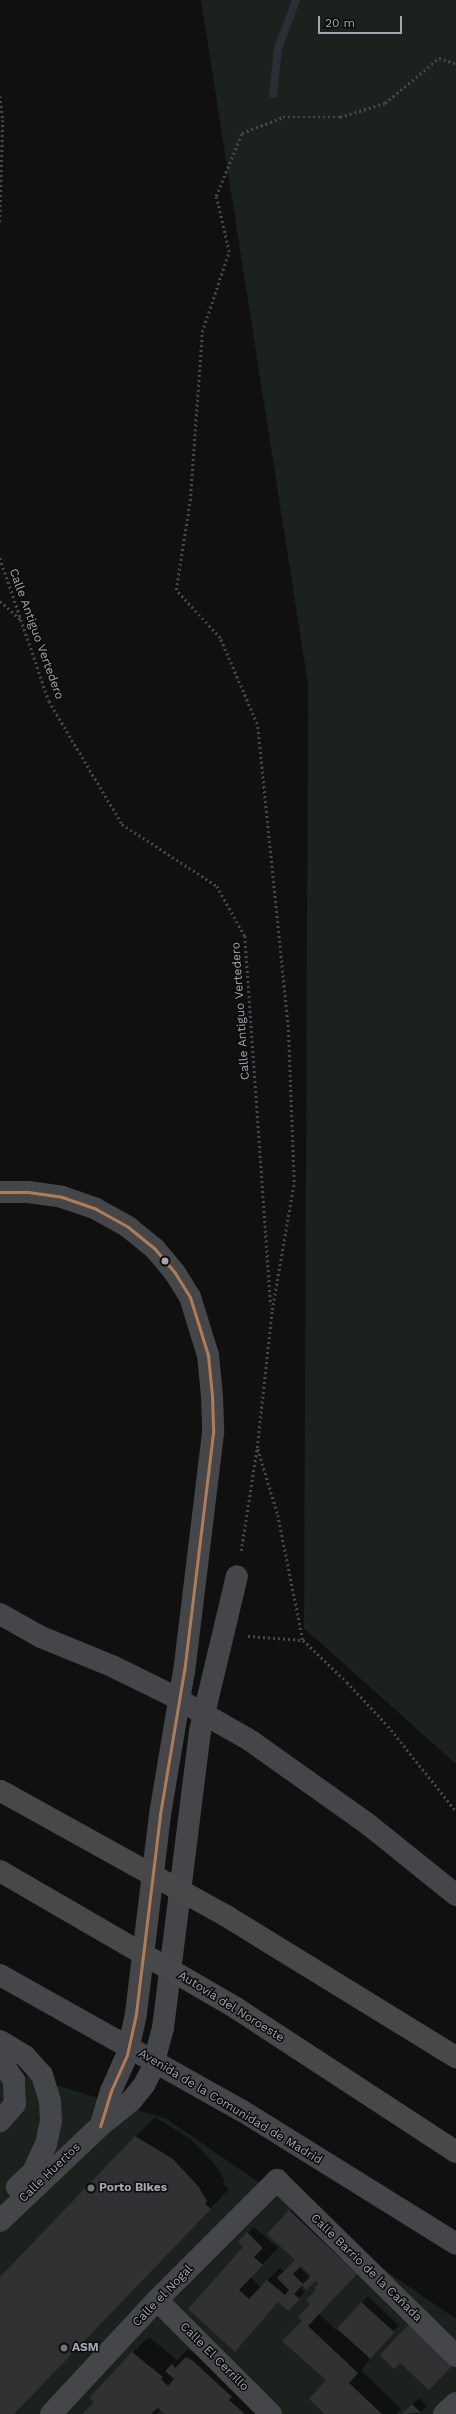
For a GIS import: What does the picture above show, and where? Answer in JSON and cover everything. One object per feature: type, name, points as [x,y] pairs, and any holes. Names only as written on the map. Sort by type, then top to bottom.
[{"type":"highway","points":[[0,1790],[228,1917],[456,2057]]},
{"type":"highway","name":"Autovía del Noroeste","points":[[0,1871],[236,2008],[456,2152]]},
{"type":"street","points":[[0,1192],[28,1192],[62,1197],[96,1209],[128,1227],[155,1249],[175,1273],[190,1297],[208,1355],[212,1396],[213,1433],[184,1671],[160,1815],[136,2014],[127,2055],[111,2091],[100,2126]]},
{"type":"street","name":"Calle Huertos","points":[[0,2221],[100,2126],[131,2101],[144,2085],[152,2069],[163,2028],[200,1732],[222,1631],[237,1576]]},
{"type":"street","points":[[0,1614],[41,1637],[112,1666],[167,1693],[245,1737],[369,1826],[456,1895]]},
{"type":"street","points":[[0,1626],[41,1637]]},
{"type":"street","name":"Avenida de la Comunidad de Madrid","points":[[0,1974],[241,2110],[456,2244]]},
{"type":"street","points":[[0,2041],[24,2056],[42,2075],[50,2102],[51,2121],[46,2144],[33,2172],[0,2203]]},
{"type":"street","points":[[0,2060],[14,2080],[15,2098],[15,2104],[0,2121]]},
{"type":"street","name":"Calle el Nogal","points":[[51,2414],[157,2300],[277,2180]]},
{"type":"street","name":"Calle Barrio de la Cañada","points":[[277,2180],[456,2356]]},
{"type":"street","name":"Calle El Cerrillo","points":[[157,2300],[271,2414]]},
{"type":"street","points":[[444,2414],[456,2403]]},
{"type":"path","points":[[237,1576],[257,1448],[272,1310],[294,1182],[288,1027],[257,724],[220,638],[176,590],[190,501],[202,332],[229,252],[216,196],[242,133],[282,117],[340,117],[386,103],[439,58],[456,64]]},
{"type":"path","points":[[0,96],[3,120],[0,222]]},
{"type":"path","name":"Calle Antiguo Vertedero","points":[[0,558],[49,701],[122,824],[217,886],[245,936],[272,1310]]},
{"type":"path","points":[[0,601],[21,621]]},
{"type":"path","points":[[257,1448],[278,1515],[303,1640],[347,1682],[388,1726],[456,1811]]},
{"type":"path","points":[[222,1631],[249,1636],[303,1640]]},
{"type":"shaded area","points":[[201,0],[456,0],[456,1764],[304,1628],[308,684]]},
{"type":"shaded area","points":[[0,2068],[167,2119],[456,2319],[456,2414],[0,2414]]},
{"type":"building","points":[[135,2136],[173,2159],[198,2186],[207,2201],[205,2204],[211,2209],[14,2414],[0,2414],[0,2277]]},
{"type":"building","points":[[289,2210],[357,2274],[308,2326],[358,2373],[349,2383],[382,2414],[325,2414],[309,2399],[326,2380],[282,2341],[302,2321],[298,2317],[310,2304],[306,2300],[316,2290],[314,2288],[318,2283],[316,2281],[306,2290],[302,2285],[294,2294],[300,2299],[288,2311],[278,2302],[235,2352],[188,2309],[243,2247],[238,2242],[247,2232],[263,2248],[254,2257],[263,2265],[239,2290],[249,2299],[267,2280],[285,2295],[289,2290],[277,2278],[295,2260],[267,2234]],"holes":[[[301,2266],[311,2276],[303,2284],[293,2274]]]},
{"type":"building","points":[[361,2302],[394,2332],[370,2359],[337,2329]]},
{"type":"building","points":[[409,2324],[452,2366],[429,2390],[400,2363],[394,2369],[380,2355]]},
{"type":"building","points":[[132,2352],[163,2377],[161,2379],[168,2386],[174,2379],[165,2371],[172,2364],[175,2368],[186,2357],[192,2360],[232,2397],[229,2400],[245,2414],[165,2414],[158,2408],[151,2414],[82,2414],[94,2402],[89,2398]]},
{"type":"building","points":[[412,2404],[421,2413],[402,2414]]},
{"type":"waterway","points":[[273,94],[278,49],[296,0]]},
{"type":"transit line","points":[[0,1192],[28,1192],[62,1197],[96,1209],[128,1227],[155,1249],[175,1273],[190,1297],[208,1355],[212,1396],[213,1433],[184,1671],[160,1815],[136,2014],[127,2055],[111,2091],[100,2126]]},
{"type":"place","name":"Porto Bikes","points":[[91,2188]]},
{"type":"place","name":"ASM","points":[[64,2348]]}]
